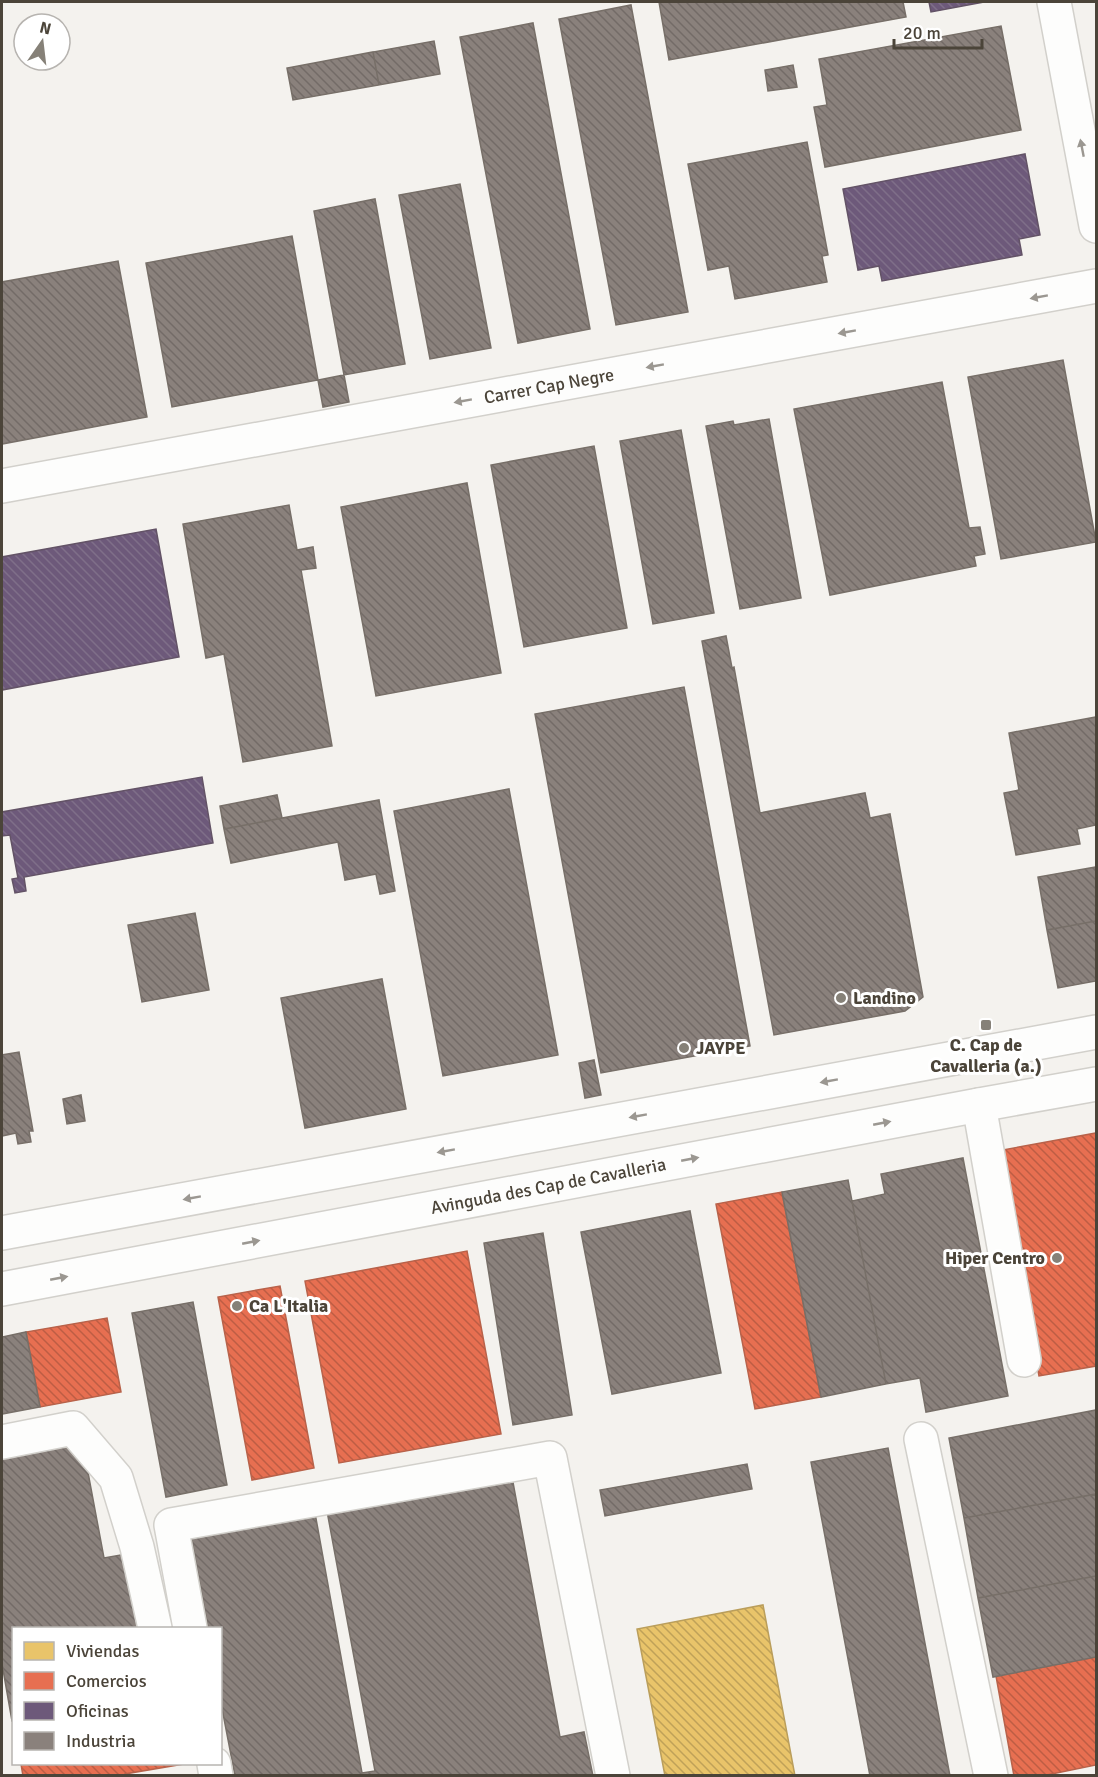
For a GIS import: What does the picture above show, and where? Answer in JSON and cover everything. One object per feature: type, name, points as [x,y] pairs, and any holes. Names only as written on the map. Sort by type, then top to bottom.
[{"type":"street","points":[[1054,2],[1096,226]]},
{"type":"street","name":"Carrer Cap Negre","points":[[2,486],[1096,286]]},
{"type":"street","points":[[2,1233],[1096,1032]]},
{"type":"street","name":"Avinguda des Cap de Cavalleria","points":[[2,1289],[1096,1084]]},
{"type":"street","points":[[979,1105],[1024,1360]]},
{"type":"street","points":[[2,1442],[73,1428],[116,1478],[137,1546],[155,1627]]},
{"type":"street","points":[[921,1439],[991,1776]]},
{"type":"street","points":[[190,1627],[171,1525],[550,1458],[613,1776]]},
{"type":"building: Viviendas","points":[[763,1605],[795,1776],[665,1776],[637,1629]]},
{"type":"building: Comercios","name":"Hiper Centro","points":[[1096,1133],[1096,1366],[1039,1376],[997,1151]]},
{"type":"building: Comercios","points":[[782,1192],[821,1397],[755,1409],[716,1204]]},
{"type":"building: Comercios","points":[[467,1251],[501,1434],[339,1463],[305,1281]]},
{"type":"building: Comercios","points":[[280,1286],[314,1468],[252,1480],[218,1297]]},
{"type":"building: Comercios","points":[[107,1318],[121,1392],[40,1407],[26,1332]]},
{"type":"building: Comercios","points":[[1096,1657],[1096,1765],[1042,1776],[1014,1776],[996,1676]]},
{"type":"building: Comercios","points":[[21,1765],[178,1765],[125,1774],[125,1776],[23,1776]]},
{"type":"building: Oficinas","points":[[929,2],[984,2],[931,12]]},
{"type":"building: Oficinas","points":[[1025,154],[1040,235],[1019,239],[1022,255],[882,281],[879,266],[858,270],[843,189]]},
{"type":"building: Oficinas","points":[[156,529],[179,657],[2,690],[2,557]]},
{"type":"building: Oficinas","points":[[202,777],[213,843],[24,877],[26,891],[15,893],[12,879],[18,878],[10,835],[2,836],[2,812]]},
{"type":"building: Industria","points":[[659,2],[903,2],[906,17],[669,60]]},
{"type":"building: Industria","points":[[631,5],[688,312],[616,325],[559,19]]},
{"type":"building: Industria","points":[[533,23],[590,329],[518,343],[460,37]]},
{"type":"building: Industria","points":[[1001,26],[1021,130],[825,167],[814,107],[827,105],[819,59]]},
{"type":"building: Industria","points":[[434,41],[440,74],[379,85],[373,52]]},
{"type":"building: Industria","points":[[373,52],[379,85],[293,100],[287,68]]},
{"type":"building: Industria","points":[[793,65],[797,87],[768,91],[765,70]]},
{"type":"building: Industria","points":[[807,142],[828,255],[822,256],[827,282],[735,299],[729,266],[708,270],[688,164]]},
{"type":"building: Industria","points":[[460,184],[491,348],[430,359],[399,195]]},
{"type":"building: Industria","points":[[375,199],[405,364],[344,375],[314,211]]},
{"type":"building: Industria","points":[[292,236],[318,380],[172,407],[146,263]]},
{"type":"building: Industria","points":[[118,261],[147,417],[2,444],[2,282]]},
{"type":"building: Industria","points":[[1063,360],[1096,542],[1001,559],[968,377]]},
{"type":"building: Industria","points":[[344,375],[349,402],[323,407],[318,380]]},
{"type":"building: Industria","points":[[942,382],[969,528],[980,527],[985,554],[974,556],[976,566],[830,595],[794,409]]},
{"type":"building: Industria","points":[[769,419],[801,598],[740,609],[706,426],[733,421],[734,425]]},
{"type":"building: Industria","points":[[681,430],[714,613],[653,624],[620,441]]},
{"type":"building: Industria","points":[[594,446],[627,628],[524,647],[491,465]]},
{"type":"building: Industria","points":[[467,483],[501,673],[376,696],[341,507]]},
{"type":"building: Industria","points":[[289,505],[297,550],[313,547],[316,568],[301,570],[332,746],[243,762],[224,654],[206,658],[183,524]]},
{"type":"building: Industria","points":[[726,636],[732,668],[734,667],[760,813],[865,793],[870,818],[890,814],[923,997],[905,1011],[774,1035],[702,641]]},
{"type":"building: Industria","points":[[684,687],[750,1046],[601,1073],[535,714]]},
{"type":"building: Industria","points":[[1096,717],[1096,825],[1077,829],[1080,844],[1016,855],[1004,793],[1019,790],[1009,733]]},
{"type":"building: Industria","points":[[509,789],[558,1055],[443,1076],[394,811]]},
{"type":"building: Industria","points":[[277,795],[282,818],[224,829],[220,806]]},
{"type":"building: Industria","points":[[379,800],[395,891],[380,894],[376,874],[345,880],[338,842],[231,863],[224,829]]},
{"type":"building: Industria","points":[[1096,867],[1096,921],[1047,930],[1038,877]]},
{"type":"building: Industria","points":[[195,913],[209,990],[142,1002],[128,925]]},
{"type":"building: Industria","points":[[1096,921],[1096,981],[1058,988],[1047,930]]},
{"type":"building: Industria","points":[[382,979],[406,1109],[305,1128],[281,998]]},
{"type":"building: Industria","points":[[19,1052],[33,1131],[29,1131],[31,1142],[18,1144],[16,1133],[2,1136],[2,1055]]},
{"type":"building: Industria","points":[[594,1060],[601,1095],[585,1098],[579,1063]]},
{"type":"building: Industria","points":[[81,1095],[85,1121],[67,1124],[63,1099]]},
{"type":"building: Industria","points":[[963,1158],[1008,1396],[926,1412],[920,1378],[886,1384],[852,1201],[885,1194],[881,1174]]},
{"type":"building: Industria","points":[[848,1180],[886,1384],[821,1397],[782,1192]]},
{"type":"building: Industria","points":[[690,1211],[721,1373],[612,1394],[581,1232]]},
{"type":"building: Industria","points":[[543,1233],[572,1415],[513,1425],[484,1243]]},
{"type":"building: Industria","points":[[193,1302],[227,1485],[166,1497],[132,1313]]},
{"type":"building: Industria","points":[[26,1332],[40,1407],[2,1414],[2,1337]]},
{"type":"building: Industria","points":[[1096,1410],[1096,1494],[964,1518],[949,1438]]},
{"type":"building: Industria","points":[[70,1442],[87,1467],[104,1558],[126,1554],[140,1627],[12,1627],[12,1721],[2,1664],[2,1455]]},
{"type":"building: Industria","points":[[888,1448],[950,1776],[870,1776],[811,1462]]},
{"type":"building: Industria","points":[[747,1464],[752,1489],[605,1516],[600,1490]]},
{"type":"building: Industria","points":[[512,1477],[560,1737],[584,1732],[593,1776],[235,1776],[222,1708],[222,1627],[208,1627],[191,1536],[315,1513],[362,1773],[375,1771],[327,1511]]},
{"type":"building: Industria","points":[[1096,1494],[1096,1576],[978,1598],[964,1518]]},
{"type":"building: Industria","points":[[1096,1576],[1096,1657],[993,1677],[978,1598]]},
{"type":"place","name":"Landino","points":[[841,998]]},
{"type":"place","name":"C. Cap de Cavalleria (a.)","points":[[986,1025]]},
{"type":"place","name":"JAYPE","points":[[684,1048]]},
{"type":"place","name":"Hiper Centro","points":[[1057,1258]]},
{"type":"place","name":"Ca L'Italia","points":[[237,1306]]}]
